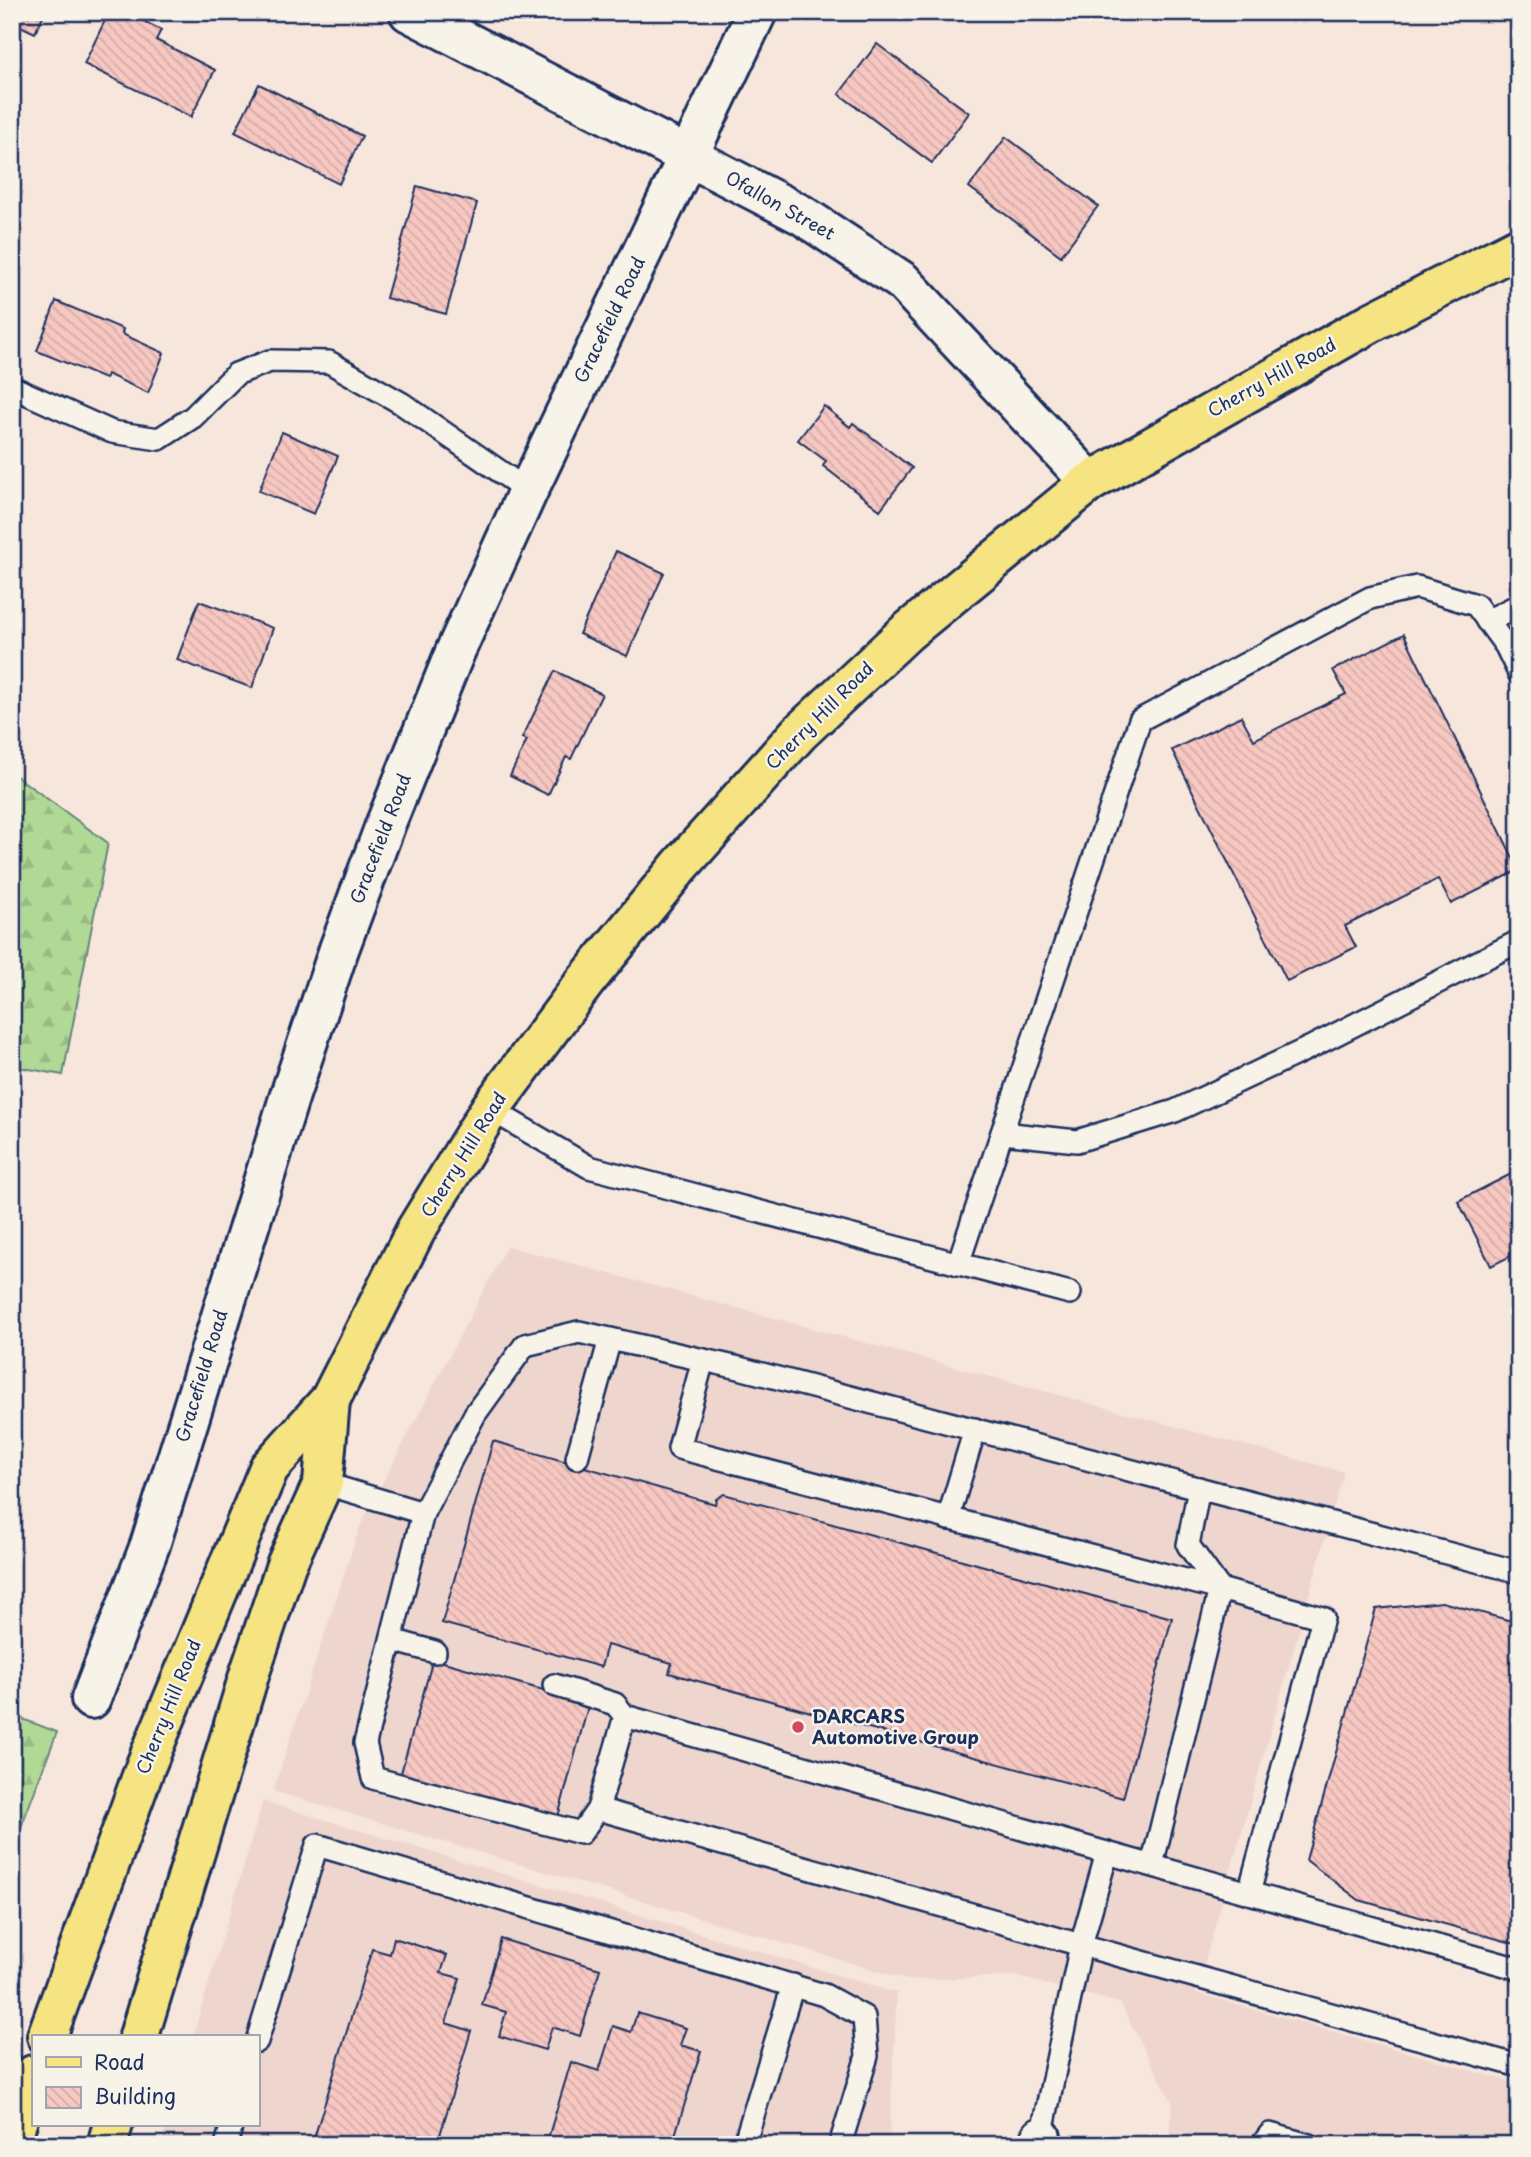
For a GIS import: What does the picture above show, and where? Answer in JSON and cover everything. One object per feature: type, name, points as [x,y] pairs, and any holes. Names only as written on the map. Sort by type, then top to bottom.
[{"type":"main road","name":"Cherry Hill Road","points":[[47,2035],[146,1765],[269,1468],[330,1400],[416,1230],[490,1109],[585,982],[679,867],[799,733],[907,632],[1090,482],[1372,321],[1519,247]]},
{"type":"main road","name":"Cherry Hill Road","points":[[139,2035],[250,1672],[286,1565],[323,1483],[330,1400]]},
{"type":"main road","points":[[12,2137],[32,2078]]},
{"type":"main road","points":[[107,2145],[112,2126]]},
{"type":"street","name":"Ofallon Street","points":[[409,12],[802,215],[902,281],[1090,482]]},
{"type":"street","name":"Gracefield Road","points":[[91,1699],[150,1545],[281,1121],[339,949],[455,652],[528,491],[757,12]]},
{"type":"lane","points":[[12,387],[112,432],[159,439],[193,417],[236,374],[270,360],[329,362],[401,402],[528,491]]},
{"type":"lane","points":[[958,1264],[1140,720],[1370,598],[1417,587],[1476,605],[1506,646],[1519,673]]},
{"type":"lane","points":[[1487,621],[1519,605]]},
{"type":"lane","points":[[1002,1133],[1077,1141],[1175,1111],[1309,1048],[1519,941]]},
{"type":"lane","points":[[490,1109],[589,1167],[1070,1293]]},
{"type":"lane","points":[[625,1716],[598,1809],[581,1833],[373,1778],[365,1743],[423,1513],[475,1414],[526,1345],[579,1332],[703,1360],[975,1429],[1519,1572]]},
{"type":"lane","points":[[577,1458],[610,1339]]},
{"type":"lane","points":[[703,1360],[679,1448],[1323,1618],[1250,1893]]},
{"type":"lane","points":[[948,1519],[975,1429]]},
{"type":"lane","points":[[323,1483],[423,1513]]},
{"type":"lane","points":[[1152,1865],[1220,1589],[1188,1545],[1199,1488]]},
{"type":"lane","points":[[392,1640],[435,1652]]},
{"type":"lane","points":[[554,1685],[615,1704],[625,1716],[1519,1969]]},
{"type":"lane","points":[[598,1809],[1519,2066]]},
{"type":"lane","points":[[259,2035],[317,1845],[793,1985],[824,1995],[864,2017],[867,2056],[840,2145]]},
{"type":"lane","points":[[1040,2141],[1081,1945],[1107,1853]]},
{"type":"lane","points":[[744,2145],[793,1985]]},
{"type":"lane","points":[[226,2145],[231,2126]]},
{"type":"lane","points":[[1262,2145],[1270,2134],[1309,2145]]},
{"type":"shaded area","points":[[507,1246],[1344,1472],[1196,1993],[1519,2084],[1519,2145],[1167,2145],[1173,2104],[1120,2003],[1014,1976],[908,1980],[273,1791],[360,1526]]},
{"type":"shaded area","points":[[263,1801],[897,1993],[889,2145],[161,2145],[166,2126],[259,2126],[259,2035],[193,2035]]},
{"type":"green space","points":[[12,773],[108,843],[63,1075],[12,1066]]},
{"type":"green space","points":[[12,1715],[57,1732],[12,1851]]},
{"type":"building","points":[[12,12],[45,12],[35,33],[12,22]]},
{"type":"building","points":[[109,12],[126,12],[161,30],[156,40],[215,70],[191,117],[84,64]]},
{"type":"building","points":[[877,44],[969,113],[932,163],[839,94]]},
{"type":"building","points":[[259,84],[362,136],[339,184],[235,132]]},
{"type":"building","points":[[1006,137],[1098,206],[1061,256],[969,187]]},
{"type":"building","points":[[417,186],[477,203],[446,314],[386,298]]},
{"type":"building","points":[[56,301],[123,329],[122,334],[164,353],[148,393],[107,374],[105,379],[37,351]]},
{"type":"building","points":[[824,406],[850,427],[853,423],[912,468],[880,510],[823,466],[826,461],[798,440]]},
{"type":"building","points":[[282,432],[338,456],[314,514],[259,491]]},
{"type":"building","points":[[616,551],[664,573],[627,656],[579,634]]},
{"type":"building","points":[[199,601],[273,628],[252,688],[177,660]]},
{"type":"building","points":[[1404,634],[1519,870],[1451,904],[1438,879],[1345,926],[1356,947],[1287,981],[1172,750],[1241,716],[1254,740],[1346,694],[1333,670]]},
{"type":"building","points":[[555,671],[602,694],[571,759],[566,757],[548,795],[510,776],[527,740],[522,738]]},
{"type":"building","points":[[1519,1170],[1519,1252],[1491,1266],[1458,1201]]},
{"type":"building","points":[[493,1441],[715,1504],[716,1499],[724,1494],[1172,1618],[1123,1798],[669,1673],[672,1663],[607,1645],[601,1667],[442,1623]]},
{"type":"building","points":[[1442,1602],[1519,1623],[1519,1945],[1359,1900],[1306,1860],[1376,1609]]},
{"type":"building","points":[[433,1659],[589,1703],[556,1824],[399,1780]]},
{"type":"building","points":[[394,1938],[447,1955],[441,1973],[460,1978],[446,2023],[471,2031],[437,2145],[312,2145],[372,1949],[390,1954]]},
{"type":"building","points":[[501,1939],[600,1969],[580,2036],[552,2027],[545,2050],[499,2036],[506,2012],[482,2005]]},
{"type":"building","points":[[637,2013],[686,2028],[680,2045],[701,2051],[672,2145],[546,2145],[571,2062],[599,2071],[613,2026],[631,2032]]},
{"type":"place","name":"DARCARS Automotive Group","points":[[798,1727]]}]
